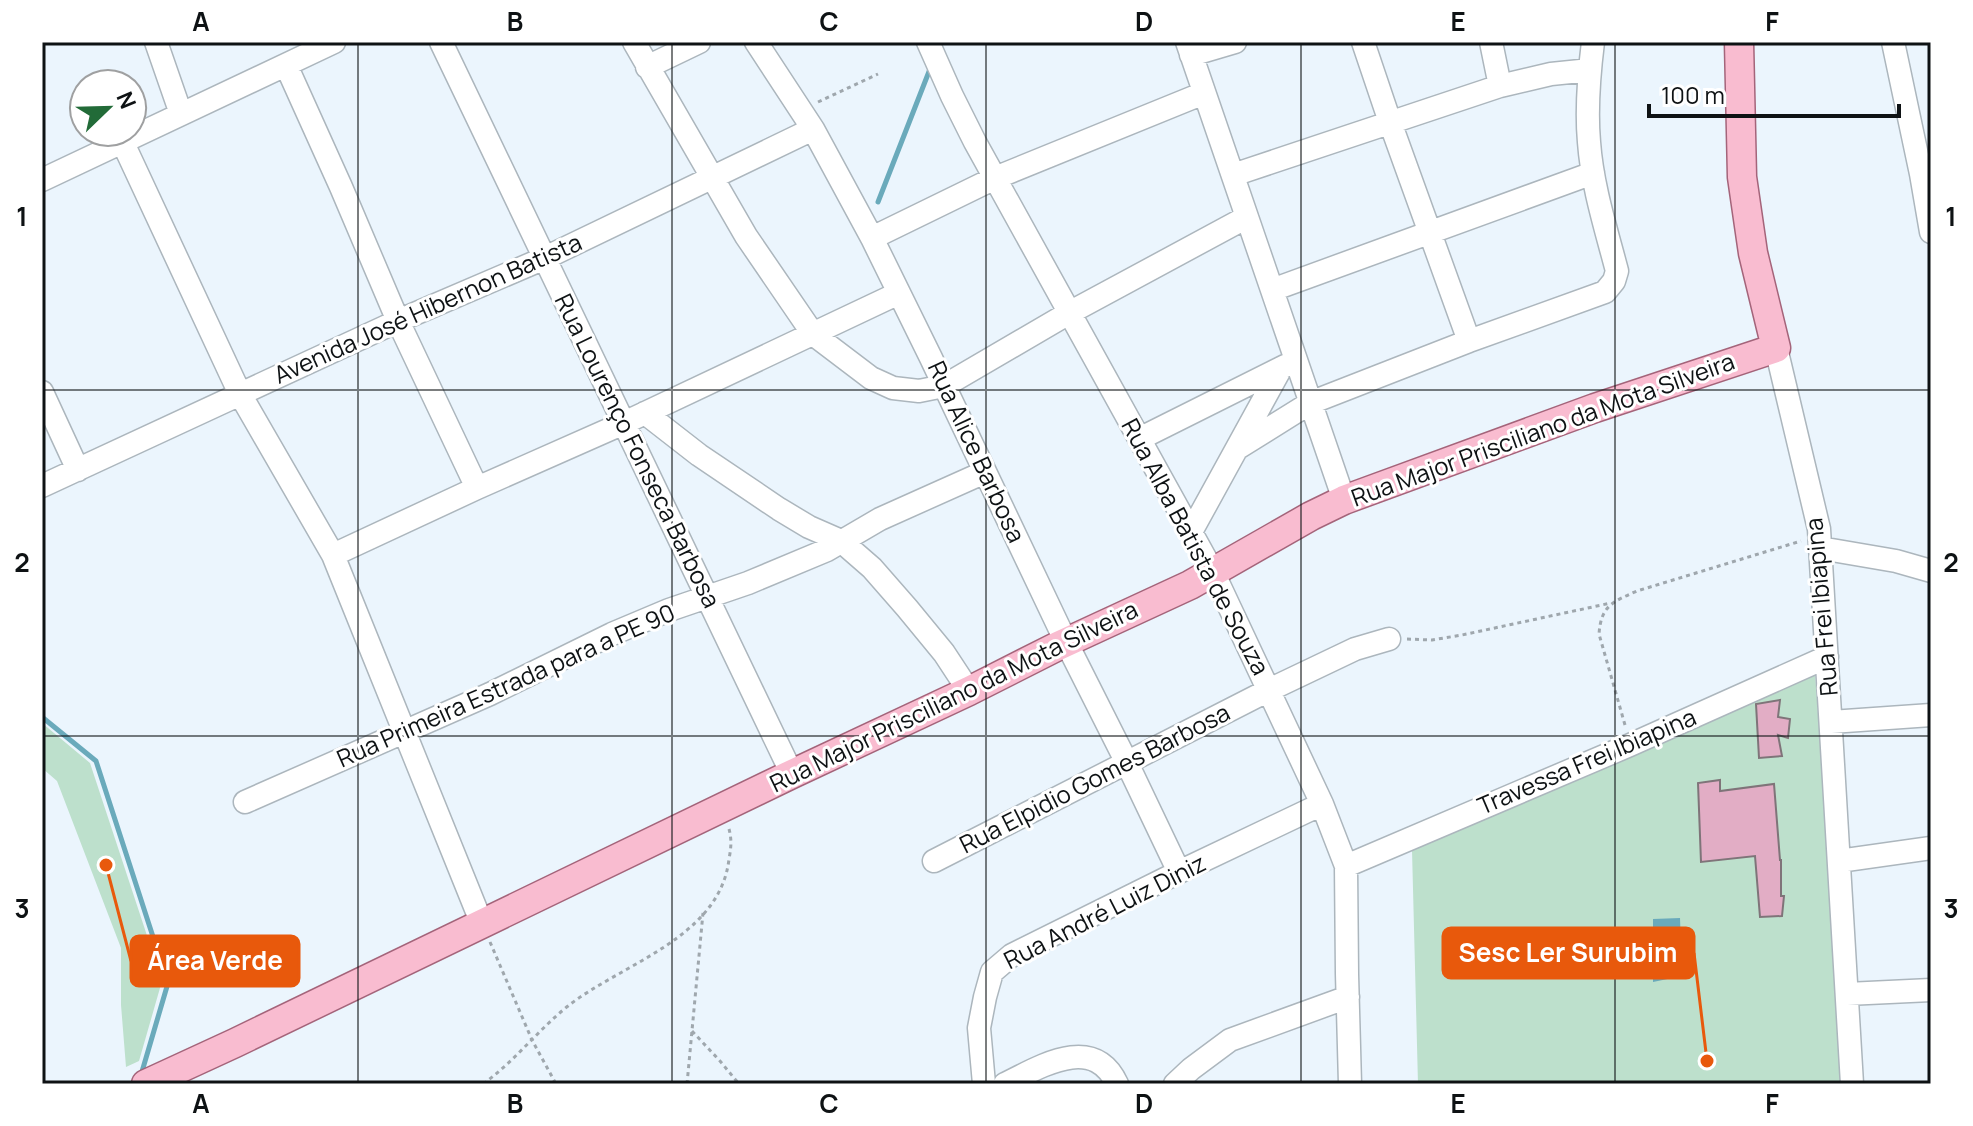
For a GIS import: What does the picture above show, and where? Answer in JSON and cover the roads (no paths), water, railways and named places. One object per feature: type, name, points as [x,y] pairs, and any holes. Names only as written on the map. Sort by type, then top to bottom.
[{"type":"main road","name":"Rua Frei Ibiapina","points":[[1739,42],[1742,177],[1753,253],[1776,348]]},
{"type":"main road","name":"Rua Major Prisciliano da Mota Silveira","points":[[164,1080],[792,774],[1190,585],[1344,500],[1581,413],[1776,348]]},
{"type":"street","points":[[148,130],[295,54],[334,42]]},
{"type":"street","name":"Rua Lourenço Fonseca Barbosa","points":[[441,42],[792,774]]},
{"type":"street","points":[[634,42],[746,236],[813,334],[871,378],[893,388],[919,391],[944,386],[1069,313],[1247,217]]},
{"type":"street","points":[[647,67],[699,42]]},
{"type":"street","name":"Rua Alice Barbosa","points":[[756,42],[807,119],[872,238],[1179,872]]},
{"type":"street","name":"Rua Alba Batista de Souza","points":[[928,42],[995,178],[1192,530],[1322,804],[1346,866],[1350,1084]]},
{"type":"street","points":[[1235,42],[1189,48],[1272,290],[1288,364],[1310,403],[1344,500]]},
{"type":"street","points":[[1363,42],[1469,341]]},
{"type":"street","points":[[1491,42],[1500,86]]},
{"type":"street","points":[[1238,448],[1310,403],[1605,292],[1617,271],[1593,173],[1589,142],[1593,42]]},
{"type":"street","points":[[1893,42],[1926,172],[1931,232]]},
{"type":"street","points":[[156,44],[181,114]]},
{"type":"street","points":[[295,54],[341,187],[398,321],[477,488]]},
{"type":"street","points":[[1233,175],[1500,86],[1551,74],[1590,70]]},
{"type":"street","points":[[872,238],[995,178],[1204,93]]},
{"type":"street","name":"Avenida José Hibernon Batista","points":[[42,486],[398,321],[545,258],[712,177],[807,119]]},
{"type":"street","points":[[42,180],[112,148]]},
{"type":"street","points":[[125,148],[240,394],[333,555],[482,924]]},
{"type":"street","points":[[1272,290],[1593,173]]},
{"type":"street","points":[[333,555],[624,423],[899,293]]},
{"type":"street","name":"Rua Frei Ibiapina","points":[[1776,348],[1819,529],[1852,1084]]},
{"type":"street","points":[[1139,439],[1288,364]]},
{"type":"street","points":[[1192,530],[1288,364]]},
{"type":"street","points":[[42,392],[78,470]]},
{"type":"street","points":[[645,413],[768,502],[809,527],[841,541],[872,568],[907,608],[944,653],[969,691]]},
{"type":"street","name":"Rua Primeira Estrada para a PE 90","points":[[245,802],[490,694],[612,634],[827,550],[880,519],[985,472]]},
{"type":"street","points":[[1820,543],[1931,571]]},
{"type":"street","name":"Rua Elpidio Gomes Barbosa","points":[[934,861],[1269,690],[1355,649],[1389,639]]},
{"type":"street","name":"Travessa Frei Ibiapina","points":[[1346,866],[1827,657]]},
{"type":"street","points":[[1831,722],[1931,715]]},
{"type":"street","name":"Rua André Luiz Diniz","points":[[984,1084],[979,1028],[985,997],[992,972],[1012,955],[1322,804]]},
{"type":"street","points":[[1839,861],[1931,848]]},
{"type":"street","points":[[1847,994],[1931,990]]},
{"type":"street","points":[[1175,1084],[1230,1040],[1348,997]]},
{"type":"street","points":[[1005,1084],[1056,1060],[1076,1056],[1094,1059],[1115,1079]]},
{"type":"water","points":[[1680,918],[1682,976],[1653,982],[1653,919]]},
{"type":"waterway","points":[[878,202],[930,69]]},
{"type":"waterway","points":[[42,717],[96,761],[168,983],[141,1075]]},
{"type":"place","name":"Área Verde","points":[[106,865]]},
{"type":"place","name":"Sesc Ler Surubim","points":[[1707,1061]]}]
